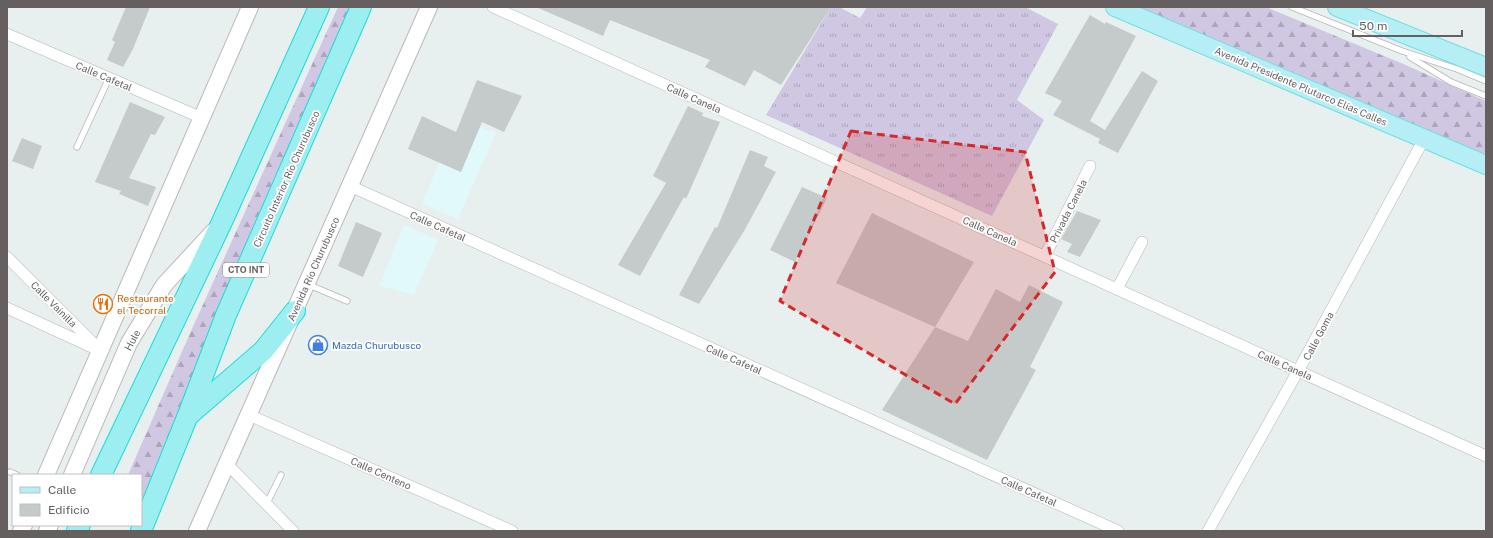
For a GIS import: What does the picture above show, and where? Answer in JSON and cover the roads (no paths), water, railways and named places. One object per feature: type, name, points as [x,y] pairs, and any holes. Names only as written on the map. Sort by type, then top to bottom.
[{"type":"highway","points":[[101,474],[116,439],[156,361],[221,224],[319,7]]},
{"type":"highway","name":"Circuito Interior Río Churubusco","points":[[141,531],[188,415],[226,315],[361,7]]},
{"type":"highway","points":[[188,415],[263,350],[295,311]]},
{"type":"main road","points":[[46,474],[250,7]]},
{"type":"main road","name":"Avenida Río Churubusco","points":[[197,531],[429,7]]},
{"type":"main road","name":"Avenida Presidente Plutarco Elías Calles","points":[[1115,7],[1486,166]]},
{"type":"main road","points":[[1337,7],[1486,68]]},
{"type":"main road","name":"Hule","points":[[72,474],[129,343],[164,285],[221,224]]},
{"type":"street","name":"Calle Canela","points":[[493,7],[1486,456]]},
{"type":"street","name":"Calle Cafetal","points":[[7,34],[202,118]]},
{"type":"street","name":"Calle Goma","points":[[1208,531],[1298,371],[1424,139]]},
{"type":"street","name":"Privada Canela","points":[[1045,256],[1090,166]]},
{"type":"street","name":"Calle Cafetal","points":[[350,186],[1118,531]]},
{"type":"street","points":[[1117,289],[1142,242]]},
{"type":"street","name":"Calle Vainilla","points":[[7,257],[100,350]]},
{"type":"street","points":[[7,308],[100,350]]},
{"type":"street","name":"Calle Centeno","points":[[249,415],[512,531]]},
{"type":"street","points":[[227,464],[293,531]]},
{"type":"lane","points":[[1292,7],[1402,51],[1457,69],[1486,81]]},
{"type":"lane","points":[[1402,51],[1451,82],[1486,96]]},
{"type":"lane","points":[[77,147],[109,78]]},
{"type":"lane","points":[[307,284],[347,301]]},
{"type":"lane","points":[[10,472],[14,474]]},
{"type":"lane","points":[[267,503],[281,475]]},
{"type":"place","name":"Restaurante el Tecorral","points":[[103,304]]},
{"type":"place","name":"Mazda Churubusco","points":[[318,345]]}]
